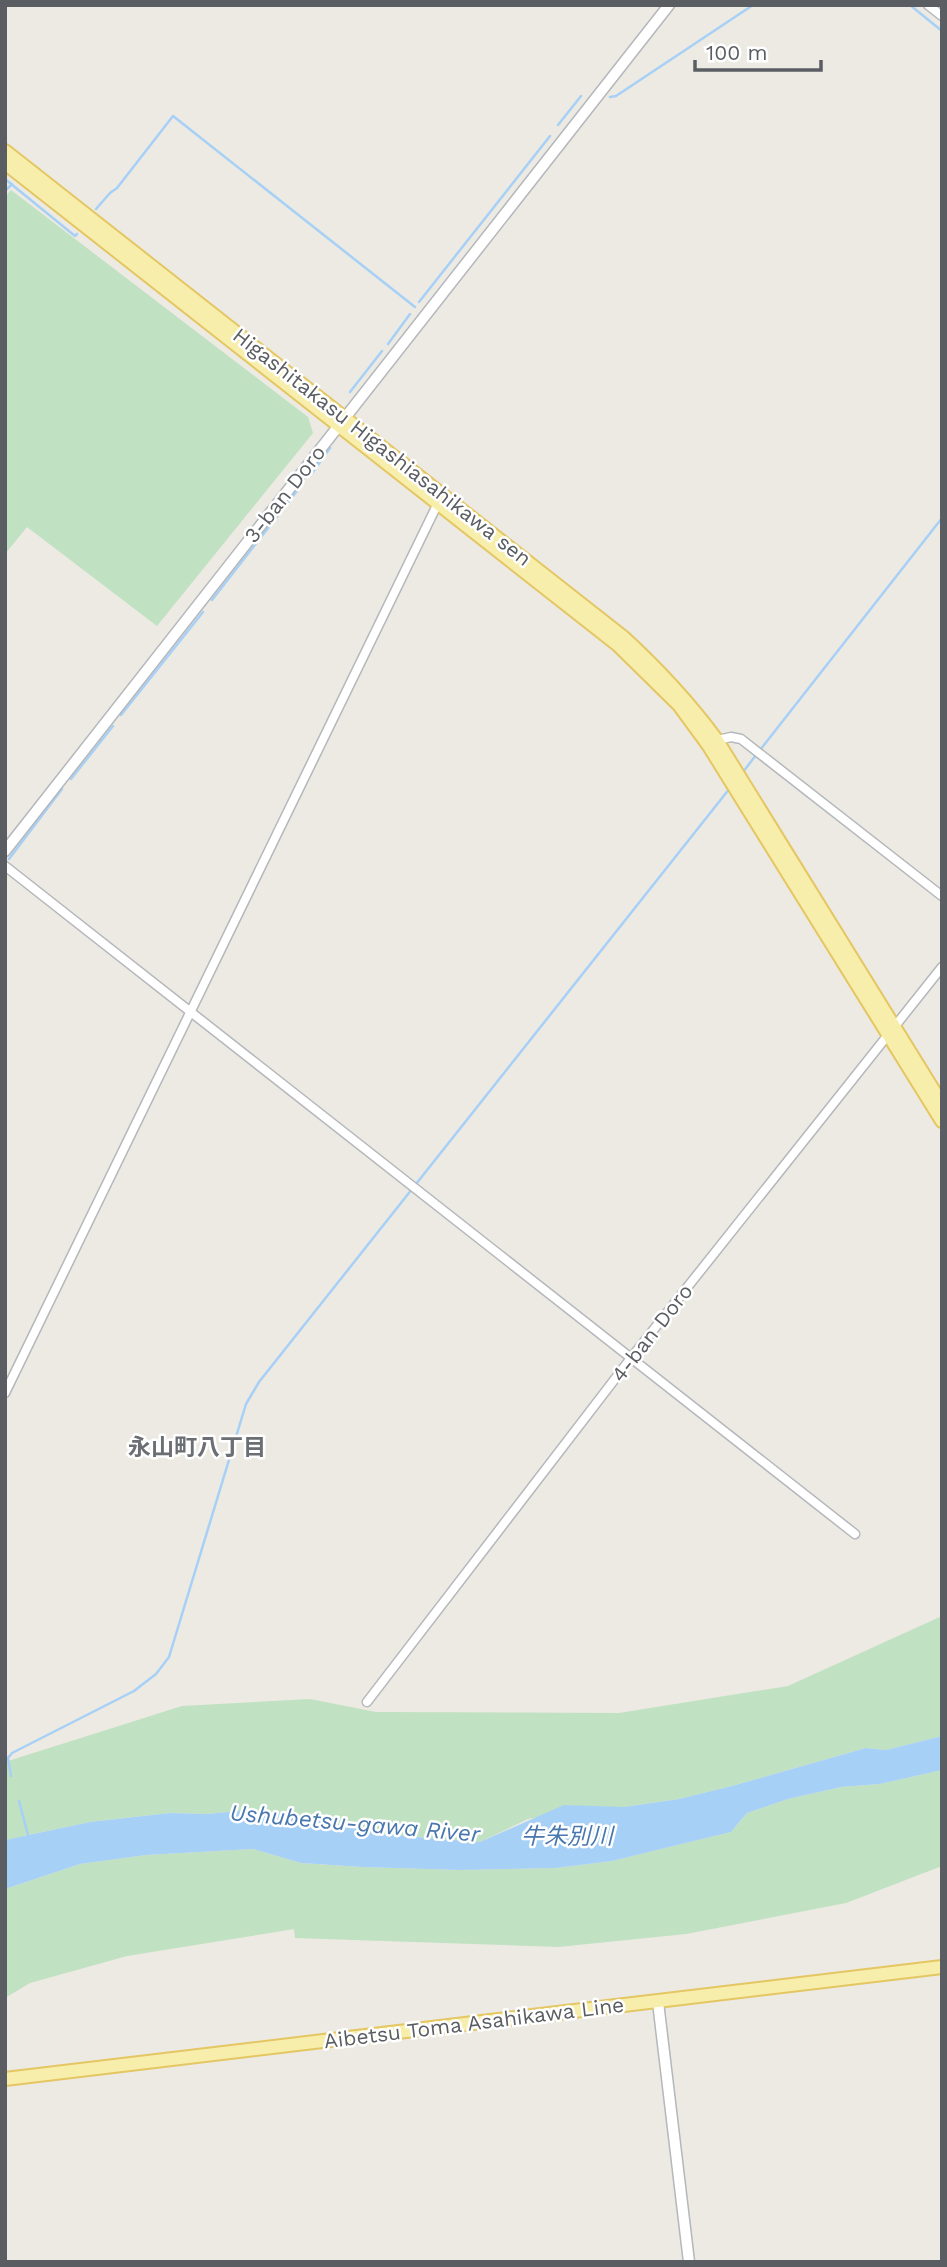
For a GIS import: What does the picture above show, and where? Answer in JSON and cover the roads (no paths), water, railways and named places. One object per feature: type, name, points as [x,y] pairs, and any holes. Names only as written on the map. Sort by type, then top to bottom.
[{"type":"main road","name":"Higashitakasu Higashiasahikawa sen","points":[[5,151],[341,422]]},
{"type":"main road","name":"Higashitakasu Higashiasahikawa sen","points":[[5,163],[440,499],[618,645],[712,741],[891,1031]]},
{"type":"main road","points":[[891,1031],[942,1104]]},
{"type":"main road","points":[[891,1031],[942,1121]]},
{"type":"main road","name":"Aibetsu Toma Asahikawa Line","points":[[5,2079],[942,1967]]},
{"type":"street","name":"3-ban Doro","points":[[5,850],[669,5]]},
{"type":"street","points":[[928,5],[942,16]]},
{"type":"street","points":[[5,1393],[440,499]]},
{"type":"street","points":[[712,741],[741,739],[942,897]]},
{"type":"street","points":[[5,866],[855,1534]]},
{"type":"street","name":"4-ban Doro","points":[[367,1702],[631,1358],[942,967]]},
{"type":"street","points":[[658,2001],[689,2262]]},
{"type":"water","name":"牛朱別川","points":[[942,1736],[942,1770],[880,1784],[841,1787],[788,1799],[747,1813],[731,1832],[612,1861],[556,1868],[459,1870],[362,1867],[301,1863],[253,1849],[146,1855],[80,1864],[5,1889],[5,1840],[90,1822],[170,1813],[207,1814],[248,1810],[312,1817],[379,1834],[480,1842],[564,1805],[624,1807],[679,1799],[866,1748],[886,1750]]},
{"type":"waterway","points":[[610,97],[616,96],[753,5]]},
{"type":"waterway","points":[[910,5],[942,31]]},
{"type":"waterway","points":[[558,125],[581,96]]},
{"type":"waterway","points":[[96,209],[117,188],[173,116],[415,307]]},
{"type":"waterway","points":[[419,302],[550,136]]},
{"type":"waterway","points":[[5,179],[75,236],[77,234]]},
{"type":"waterway","points":[[5,191],[12,184]]},
{"type":"waterway","points":[[388,344],[410,314]]},
{"type":"waterway","points":[[350,392],[382,351]]},
{"type":"waterway","points":[[310,476],[330,448]]},
{"type":"waterway","points":[[212,600],[300,487]]},
{"type":"waterway","points":[[760,750],[942,518]]},
{"type":"waterway","points":[[121,715],[203,612]]},
{"type":"waterway","points":[[71,779],[113,726]]},
{"type":"waterway","points":[[743,772],[756,755]]},
{"type":"waterway","points":[[11,1776],[8,1758],[12,1753],[134,1691],[156,1674],[169,1657],[246,1404],[259,1382],[730,788]]},
{"type":"waterway","points":[[9,859],[62,789]]},
{"type":"waterway","points":[[19,1801],[28,1835]]},
{"type":"district","name":"永山町八丁目","points":[[197,1447]]},
{"type":"water label","name":"Ushubetsu-gawa River","points":[[355,1823]]}]
